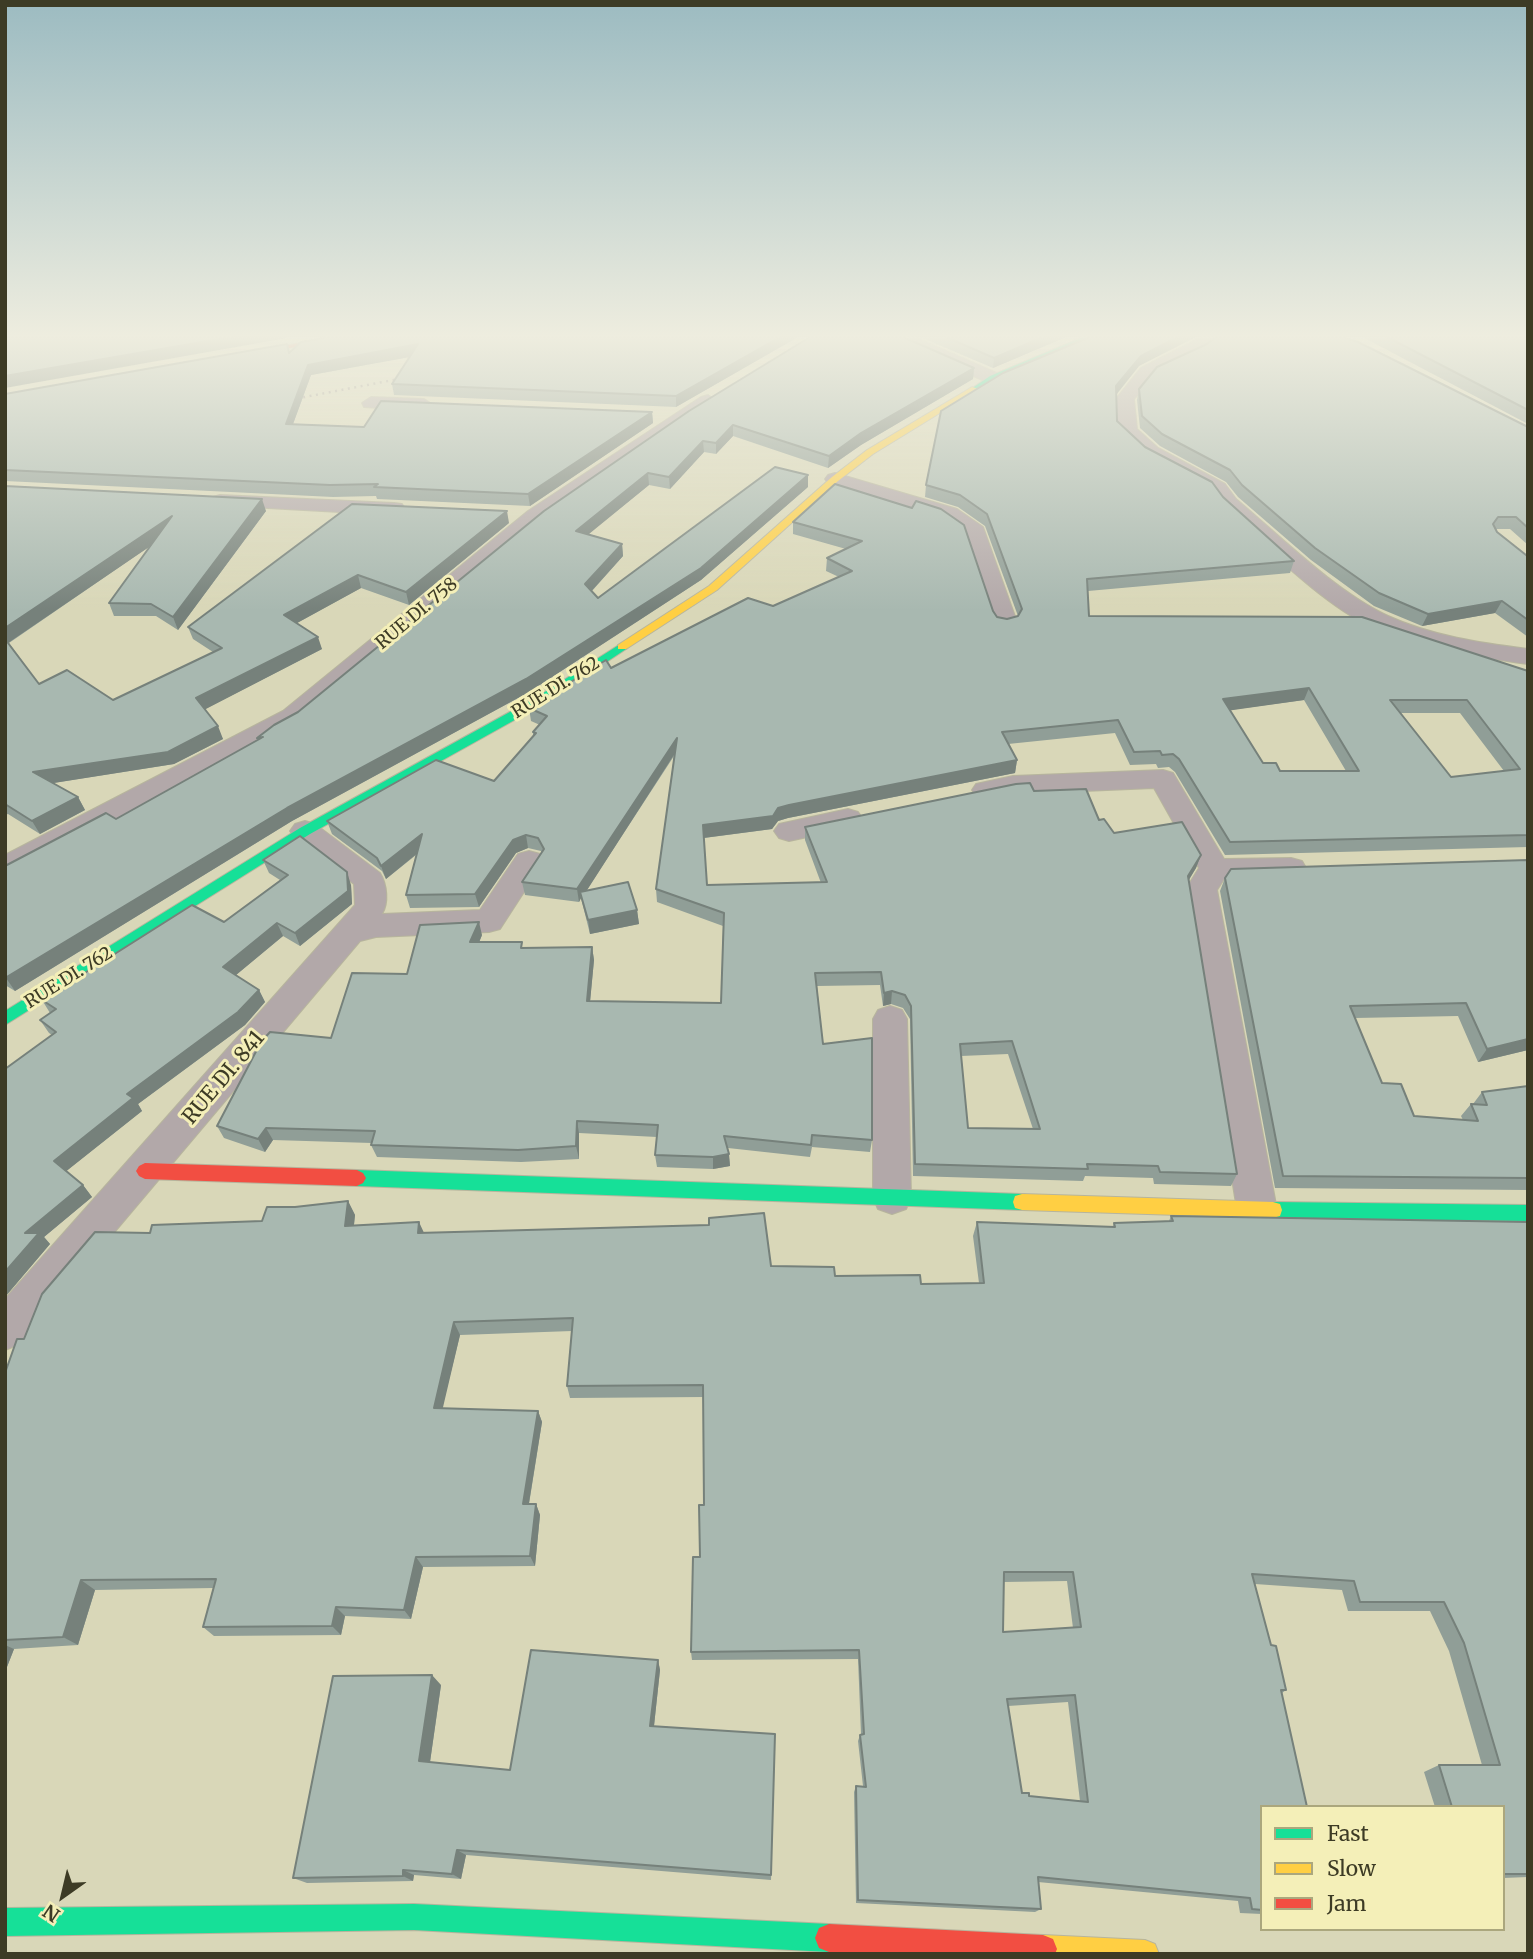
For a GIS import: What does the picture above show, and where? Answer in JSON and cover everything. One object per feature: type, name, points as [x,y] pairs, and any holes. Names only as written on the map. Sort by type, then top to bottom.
[{"type":"street","name":"RUE DI. 758","points":[[11,856],[292,717],[536,516],[663,428]]},
{"type":"street","name":"RUE DI. 762","points":[[5,1018],[305,831],[541,700],[713,588],[835,479],[870,452],[909,428]]},
{"type":"street","points":[[1126,428],[1151,452],[1218,488],[1228,503],[1337,595],[1379,621],[1459,647],[1528,657]]},
{"type":"street","points":[[835,479],[950,514],[975,532],[1005,622]]},
{"type":"street","points":[[195,499],[413,510]]},
{"type":"street","points":[[509,514],[536,516]]},
{"type":"street","points":[[960,796],[1013,785],[1163,779],[1215,869]]},
{"type":"street","points":[[789,831],[868,814]]},
{"type":"street","name":"RUE DI. 841","points":[[5,1330],[371,907],[369,880],[305,831]]},
{"type":"street","points":[[349,932],[376,926],[489,921],[529,861]]},
{"type":"street","points":[[1215,869],[1323,867]]},
{"type":"street","points":[[1215,869],[1201,889],[1256,1210]]},
{"type":"street","points":[[890,1019],[892,1197]]},
{"type":"street","points":[[145,1171],[1256,1210],[1528,1213]]},
{"type":"street","points":[[5,1922],[414,1917],[1145,1954]]},
{"type":"building","points":[[5,428],[627,428],[528,494],[374,487],[378,484],[330,485],[5,470]]},
{"type":"building","points":[[664,428],[730,428],[716,443],[703,441],[669,477],[648,473],[576,531],[622,544],[585,584],[598,598],[775,467],[808,475],[701,568],[526,679],[287,808],[5,978],[5,866],[106,813],[116,819],[263,737],[257,738],[298,712],[544,511]]},
{"type":"building","points":[[744,428],[869,428],[829,456]]},
{"type":"building","points":[[937,428],[1125,428],[1145,447],[1212,482],[1223,497],[1294,561],[1087,579],[1089,616],[1362,617],[1528,671],[1528,835],[1230,842],[1179,759],[1173,754],[1162,755],[1160,751],[1134,752],[1118,720],[1002,732],[1017,760],[789,805],[778,808],[773,816],[703,825],[707,885],[827,882],[805,827],[1016,784],[1030,783],[1034,791],[1086,789],[1099,820],[1104,819],[1114,833],[1182,822],[1201,855],[1188,876],[1237,1174],[1160,1172],[1158,1166],[1087,1164],[1088,1169],[915,1164],[911,1006],[905,995],[892,991],[884,993],[881,972],[815,973],[823,1044],[872,1038],[872,1140],[812,1135],[811,1145],[724,1136],[729,1154],[713,1157],[655,1155],[658,1125],[577,1121],[576,1146],[518,1150],[371,1145],[375,1131],[266,1128],[258,1139],[217,1126],[261,1042],[270,1032],[331,1038],[352,973],[407,974],[420,925],[479,922],[470,942],[522,942],[521,948],[592,947],[587,1001],[721,1003],[724,913],[656,889],[677,738],[577,889],[522,882],[544,849],[538,838],[526,835],[513,840],[475,894],[406,895],[422,834],[381,866],[377,858],[327,821],[436,760],[494,781],[536,733],[533,732],[547,716],[529,708],[606,660],[611,668],[748,598],[773,606],[852,571],[827,558],[862,541],[793,522],[835,484],[912,508],[916,501],[941,509],[964,525],[993,611],[997,617],[1007,619],[1018,616],[1022,609],[987,514],[960,495],[926,485]],"holes":[[[1309,688],[1359,771],[1280,771],[1276,763],[1263,763],[1223,699]],[[1390,700],[1467,700],[1520,769],[1451,777]],[[1012,1041],[1040,1129],[968,1128],[960,1044]]]},
{"type":"building","points":[[1156,428],[1528,428],[1528,528],[1516,517],[1498,517],[1493,524],[1497,532],[1528,556],[1528,620],[1502,601],[1428,614],[1379,593],[1315,548],[1242,485],[1230,470]]},
{"type":"building","points":[[5,486],[262,499],[173,617],[151,604],[109,603],[172,516],[5,628]]},
{"type":"building","points":[[352,504],[507,511],[406,592],[358,575],[284,615],[318,637],[196,698],[218,726],[168,752],[33,772],[78,797],[32,821],[5,804],[5,639],[39,684],[67,670],[113,700],[222,648],[188,627]]},
{"type":"building","points":[[300,836],[347,872],[348,891],[295,933],[277,923],[223,967],[259,990],[238,1012],[127,1094],[133,1098],[54,1161],[83,1185],[25,1233],[39,1233],[5,1272],[5,1069],[56,1032],[40,1020],[56,1009],[42,1000],[192,905],[224,922],[288,875],[263,860]]},
{"type":"building","points":[[1528,860],[1528,1039],[1487,1049],[1466,1003],[1350,1006],[1382,1083],[1401,1084],[1414,1116],[1478,1121],[1471,1104],[1487,1105],[1482,1092],[1528,1086],[1528,1178],[1283,1176],[1225,878],[1231,869]]},
{"type":"building","points":[[628,882],[637,910],[588,920],[580,892]]},
{"type":"building","points":[[348,1201],[345,1226],[419,1222],[418,1233],[709,1225],[709,1218],[764,1213],[771,1266],[834,1267],[835,1276],[920,1275],[921,1284],[984,1283],[977,1222],[1115,1227],[1114,1223],[1173,1221],[1171,1216],[1528,1222],[1528,1874],[1505,1874],[1505,1805],[1451,1805],[1439,1765],[1500,1765],[1464,1643],[1444,1602],[1360,1602],[1354,1581],[1252,1574],[1271,1645],[1276,1646],[1286,1690],[1281,1690],[1307,1805],[1260,1805],[1260,1910],[1252,1909],[1250,1898],[1038,1877],[1041,1909],[858,1900],[856,1786],[866,1787],[860,1735],[864,1734],[859,1650],[691,1652],[693,1557],[700,1557],[699,1505],[704,1505],[703,1385],[567,1386],[573,1318],[454,1322],[434,1408],[538,1411],[523,1504],[536,1504],[530,1556],[416,1557],[404,1610],[336,1607],[332,1626],[203,1627],[216,1579],[81,1580],[63,1637],[5,1640],[5,1373],[17,1339],[24,1339],[42,1294],[95,1232],[150,1233],[152,1225],[262,1221],[267,1207]],"holes":[[[1004,1572],[1073,1572],[1081,1627],[1003,1632]],[[1075,1695],[1088,1802],[1022,1793],[1007,1699]]]},
{"type":"building","points":[[531,1650],[658,1660],[650,1726],[775,1734],[771,1875],[457,1850],[452,1874],[403,1870],[403,1876],[293,1878],[333,1676],[432,1675],[419,1761],[510,1770]]},
{"type":"traffic: fast","points":[[5,1019],[305,831],[541,700],[622,647]]},
{"type":"traffic: fast","points":[[357,1178],[1022,1202]]},
{"type":"traffic: fast","points":[[1273,1210],[1528,1213]]},
{"type":"traffic: fast","points":[[5,1922],[414,1917],[829,1938]]},
{"type":"traffic: slow","points":[[622,647],[713,588],[835,479],[870,452],[909,428]]},
{"type":"traffic: slow","points":[[1022,1202],[1273,1210]]},
{"type":"traffic: slow","points":[[1043,1949],[1145,1954]]},
{"type":"traffic: jam","points":[[145,1171],[357,1178]]},
{"type":"traffic: jam","points":[[829,1938],[1043,1949]]}]
